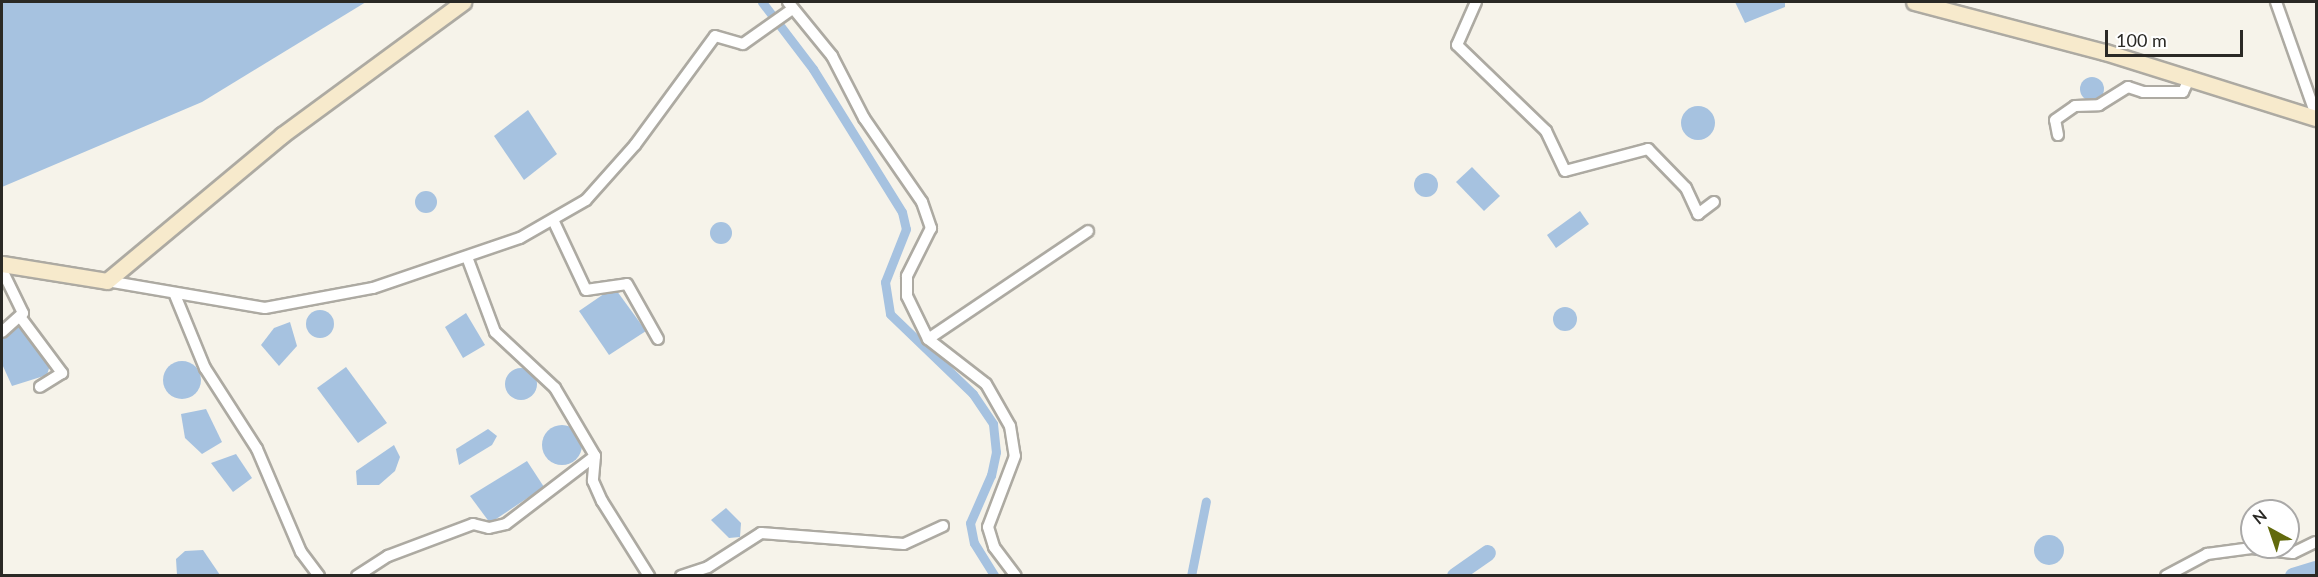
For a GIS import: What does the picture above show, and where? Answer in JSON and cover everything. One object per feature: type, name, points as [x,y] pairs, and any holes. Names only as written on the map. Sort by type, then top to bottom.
[{"type":"street","points":[[107,281],[282,135],[463,2]]},
{"type":"street","points":[[1476,2],[1457,45],[1546,131],[1564,171],[1648,149],[1686,188],[1698,214],[1714,202]]},
{"type":"street","points":[[1914,2],[2190,77],[2316,116]]},
{"type":"street","points":[[2276,2],[2316,116]]},
{"type":"street","points":[[2,264],[175,295],[265,308],[373,288],[467,257],[554,222],[586,200],[635,144],[709,41],[723,37],[743,44],[769,29],[790,6],[832,56],[864,118],[922,202],[931,228],[906,285],[928,339],[986,384],[1010,426],[1015,456],[988,527],[994,547],[1016,576]]},
{"type":"street","points":[[2058,135],[2055,120],[2075,106],[2099,105],[2128,87],[2143,92],[2183,92],[2190,77]]},
{"type":"street","points":[[554,222],[586,290],[627,284],[658,339]]},
{"type":"street","points":[[928,339],[1088,231]]},
{"type":"street","points":[[467,257],[495,332],[555,388],[595,456],[593,481],[649,576]]},
{"type":"street","points":[[2,270],[21,305],[21,318],[62,373],[40,387]]},
{"type":"street","points":[[175,295],[205,368],[257,449],[301,552],[319,576]]},
{"type":"street","points":[[2,332],[21,318]]},
{"type":"street","points":[[357,576],[388,556],[473,524],[489,528],[506,524],[595,456]]},
{"type":"street","points":[[681,576],[708,567],[761,533],[904,544],[943,526]]},
{"type":"street","points":[[2166,576],[2207,554],[2252,548],[2293,554],[2316,542]]},
{"type":"water","points":[[2,2],[366,2],[202,102],[2,187]]},
{"type":"water","points":[[1735,2],[1785,2],[1785,7],[1745,23]]},
{"type":"water","points":[[2092,77],[2100,81],[2104,89],[2100,97],[2092,101],[2084,97],[2080,89],[2084,81]]},
{"type":"water","points":[[1698,106],[1710,111],[1715,123],[1710,135],[1698,140],[1686,135],[1681,123],[1686,111]]},
{"type":"water","points":[[528,110],[557,154],[524,180],[494,136]]},
{"type":"water","points":[[1472,167],[1500,196],[1484,211],[1456,182]]},
{"type":"water","points":[[1426,173],[1435,176],[1438,185],[1435,194],[1426,197],[1417,194],[1414,185],[1417,176]]},
{"type":"water","points":[[426,191],[434,194],[437,202],[434,210],[426,213],[418,210],[415,202],[418,194]]},
{"type":"water","points":[[1580,211],[1589,224],[1556,248],[1547,235]]},
{"type":"water","points":[[721,222],[729,225],[732,233],[729,241],[721,244],[713,241],[710,233],[713,225]]},
{"type":"water","points":[[614,287],[646,331],[609,355],[579,311]]},
{"type":"water","points":[[1565,307],[1570,308],[1576,314],[1576,324],[1570,330],[1565,331],[1560,330],[1554,324],[1553,319],[1554,314],[1560,308]]},
{"type":"water","points":[[320,310],[330,314],[334,324],[330,334],[320,338],[310,334],[306,324],[310,314]]},
{"type":"water","points":[[466,313],[485,345],[463,358],[445,327]]},
{"type":"water","points":[[290,322],[297,346],[279,366],[261,345],[274,328]]},
{"type":"water","points":[[19,326],[33,331],[50,365],[47,375],[12,386],[2,364],[2,338]]},
{"type":"water","points":[[182,361],[195,367],[201,380],[195,393],[182,399],[169,393],[163,380],[169,367]]},
{"type":"water","points":[[346,367],[387,423],[358,443],[317,388]]},
{"type":"water","points":[[521,368],[532,373],[537,384],[532,395],[521,400],[510,395],[505,384],[510,373]]},
{"type":"water","points":[[206,409],[222,442],[202,454],[185,438],[181,414]]},
{"type":"water","points":[[562,425],[576,431],[582,445],[576,459],[562,465],[548,459],[542,445],[548,431]]},
{"type":"water","points":[[488,429],[497,436],[492,445],[459,465],[456,449]]},
{"type":"water","points":[[394,445],[400,457],[395,471],[379,485],[357,485],[356,471]]},
{"type":"water","points":[[236,454],[252,478],[233,492],[211,463]]},
{"type":"water","points":[[527,461],[544,487],[490,523],[470,496]]},
{"type":"water","points":[[726,508],[741,523],[740,537],[729,538],[711,520]]},
{"type":"water","points":[[2049,535],[2060,539],[2064,550],[2060,561],[2049,565],[2038,561],[2034,550],[2038,539]]},
{"type":"water","points":[[203,550],[220,575],[177,575],[176,559],[185,551]]},
{"type":"waterway","points":[[762,2],[813,69],[902,212],[906,229],[885,282],[890,314],[973,394],[993,424],[996,452],[991,475],[970,523],[974,543],[995,576]]},
{"type":"waterway","points":[[1191,576],[1206,501]]},
{"type":"waterway","points":[[1455,576],[1488,553]]},
{"type":"waterway","points":[[2293,576],[2316,569]]}]
